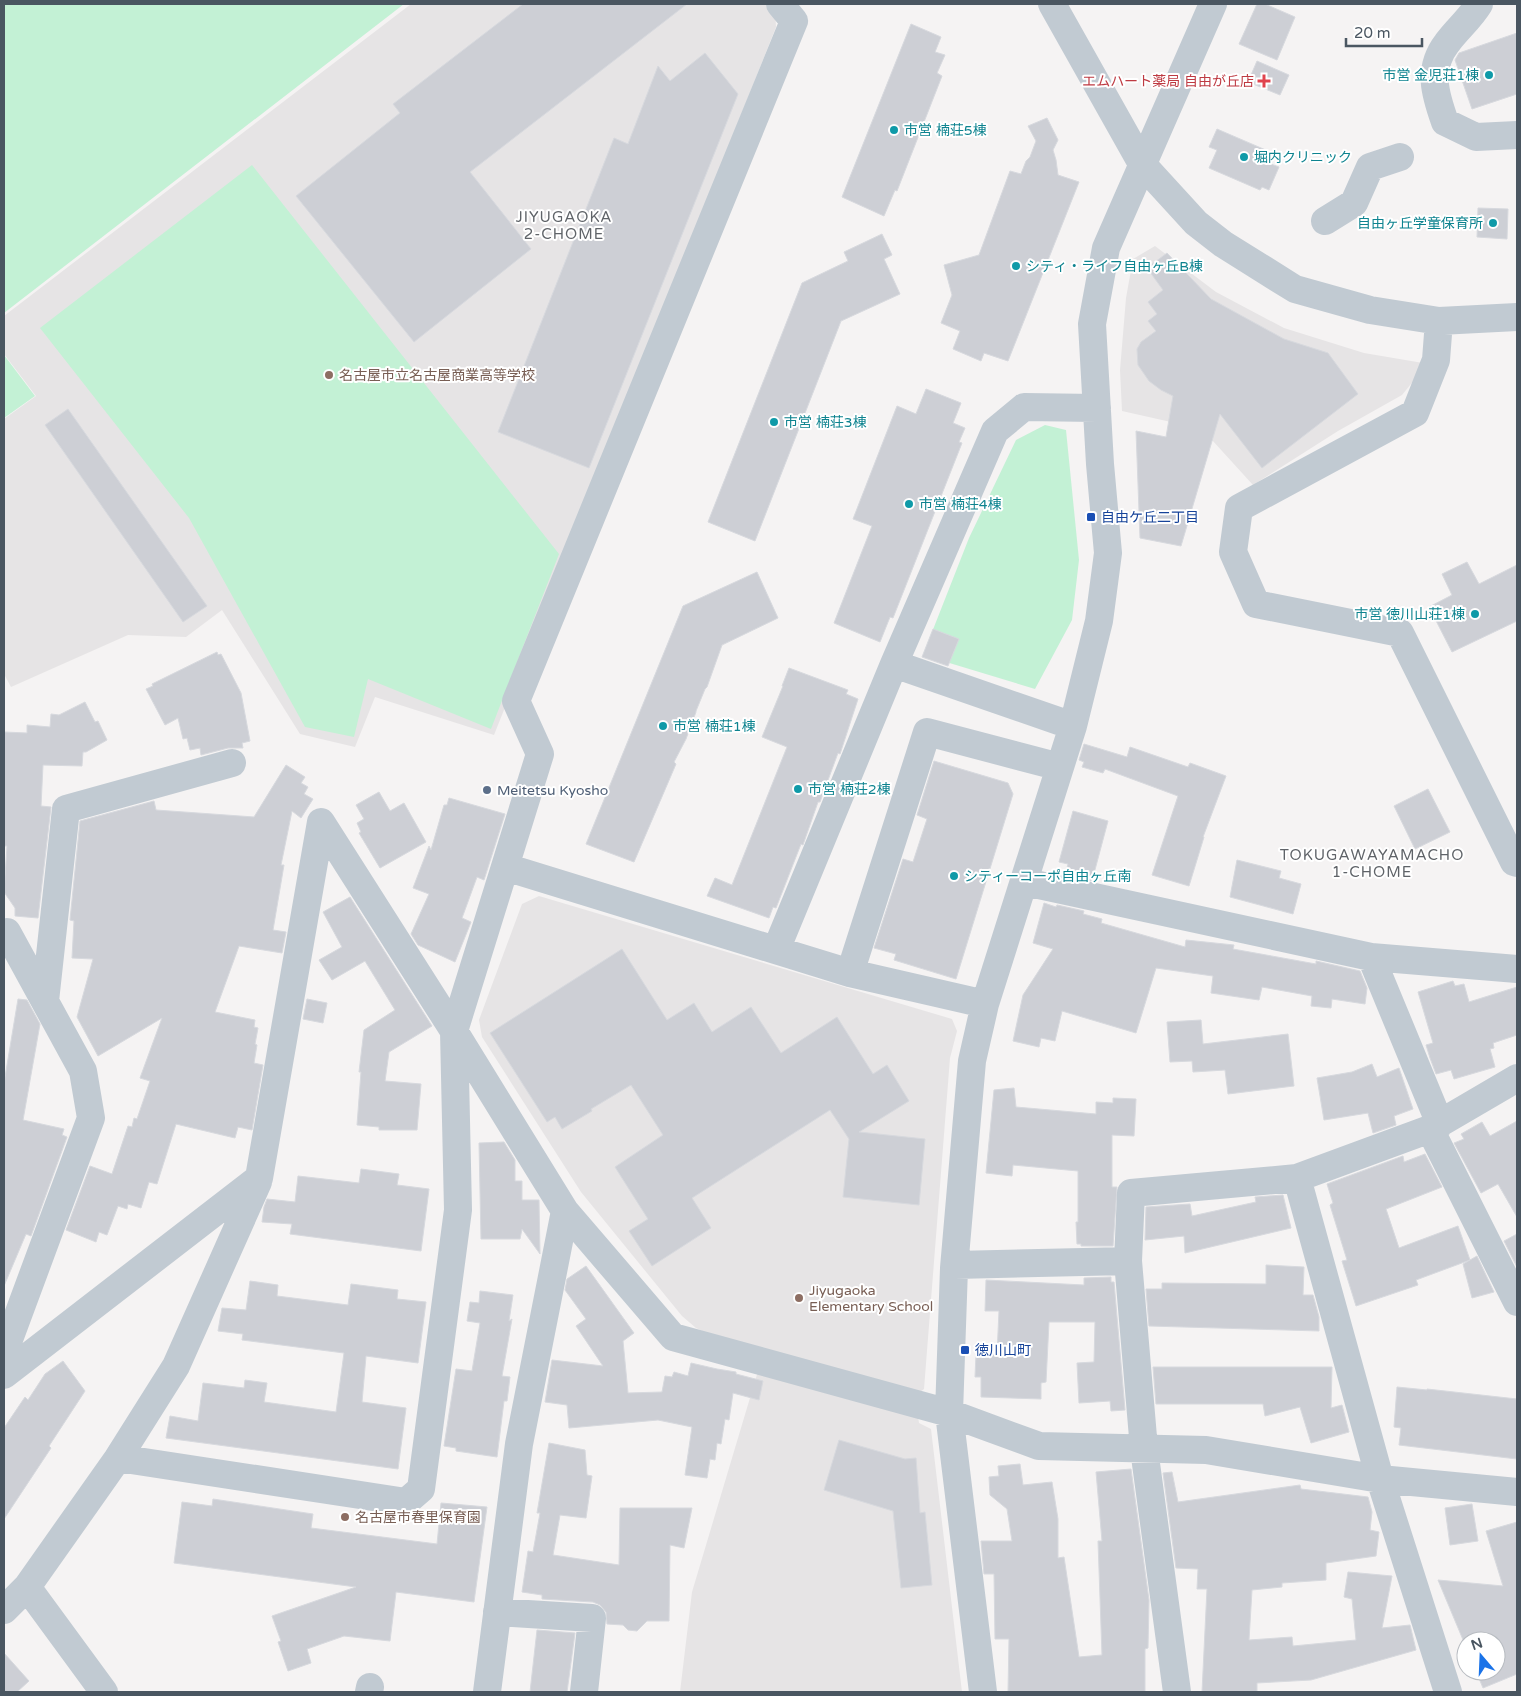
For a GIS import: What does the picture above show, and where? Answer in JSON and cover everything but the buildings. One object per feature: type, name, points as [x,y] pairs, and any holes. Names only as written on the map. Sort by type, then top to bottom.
[{"type":"street","points":[[118,1458],[406,1502],[421,1489],[458,1210],[454,1031],[540,754],[516,701],[794,21],[780,4]]},
{"type":"street","points":[[1052,4],[1142,164],[1196,223],[1223,244],[1295,289],[1370,310],[1439,321],[1517,317]]},
{"type":"street","points":[[983,1692],[949,1413],[955,1265],[972,1061],[985,1004],[1073,726],[1099,621],[1108,553],[1092,324],[1106,248],[1213,4]]},
{"type":"street","points":[[1480,4],[1471,17],[1446,44],[1434,67],[1435,94],[1444,122],[1476,137],[1517,135]]},
{"type":"street","points":[[1325,221],[1354,203],[1370,167],[1400,156]]},
{"type":"street","points":[[1439,321],[1436,360],[1415,413],[1239,508],[1233,552],[1256,604],[1400,633],[1514,862],[1517,863]]},
{"type":"street","points":[[776,950],[894,664],[995,431],[1024,407],[1097,408]]},
{"type":"street","points":[[894,664],[1073,726]]},
{"type":"street","points":[[850,973],[927,732],[1060,767]]},
{"type":"street","points":[[45,1001],[66,809],[232,763]]},
{"type":"street","points":[[4,1610],[27,1587],[118,1458],[176,1366],[259,1178],[321,822],[454,1031],[565,1211],[673,1338],[949,1413],[1039,1446],[1206,1450],[1380,1479],[1517,1492]]},
{"type":"street","points":[[506,867],[850,973],[985,1004]]},
{"type":"street","points":[[1025,882],[1371,957],[1517,969]]},
{"type":"street","points":[[4,1353],[92,1118],[82,1071],[45,1001],[5,935]]},
{"type":"street","points":[[1371,957],[1435,1126],[1517,1302]]},
{"type":"street","points":[[1177,1692],[1144,1449],[1128,1261],[1131,1193],[1297,1178],[1435,1126],[1517,1078]]},
{"type":"street","points":[[4,1375],[259,1178]]},
{"type":"street","points":[[1297,1178],[1380,1479],[1448,1692]]},
{"type":"street","points":[[487,1692],[519,1444],[565,1211]]},
{"type":"street","points":[[955,1265],[1128,1261]]},
{"type":"street","points":[[27,1587],[104,1692]]},
{"type":"street","points":[[497,1612],[592,1618],[584,1692]]},
{"type":"shaded area","name":"名古屋市立名古屋商業高等学校","points":[[411,4],[772,4],[775,7],[776,27],[494,735],[375,697],[355,747],[300,734],[222,610],[186,637],[128,635],[11,687],[4,674],[4,419],[36,396],[4,354],[4,316]]},
{"type":"shaded area","points":[[1155,246],[1216,292],[1284,328],[1364,353],[1423,363],[1415,379],[1402,395],[1338,431],[1253,485],[1202,429],[1122,411],[1120,370],[1126,298],[1133,259]]},
{"type":"shaded area","name":"Jiyugaoka Elementary School","points":[[539,896],[952,1019],[957,1031],[950,1058],[924,1389],[915,1396],[919,1423],[931,1429],[962,1692],[680,1692],[692,1592],[764,1351],[718,1338],[696,1328],[682,1316],[581,1192],[482,1037],[479,1020],[522,904]]},
{"type":"green space","points":[[4,4],[404,4],[4,313]]},
{"type":"green space","points":[[252,165],[559,554],[491,729],[368,679],[354,737],[305,727],[189,518],[40,328]]},
{"type":"green space","points":[[4,355],[35,396],[4,418]]},
{"type":"green space","points":[[1045,425],[1066,430],[1079,560],[1072,620],[1035,689],[923,655],[969,538],[1016,440]]},
{"type":"place","name":"市営 金児荘1棟","points":[[1489,75]]},
{"type":"place","name":"エムハート薬局 自由が丘店","points":[[1264,81]]},
{"type":"place","name":"市営 楠荘5棟","points":[[894,130]]},
{"type":"place","name":"堀内クリニック","points":[[1244,157]]},
{"type":"place","name":"自由ヶ丘学童保育所","points":[[1493,223]]},
{"type":"place","name":"シティ・ライフ自由ヶ丘B棟","points":[[1016,266]]},
{"type":"place","name":"名古屋市立名古屋商業高等学校","points":[[329,375]]},
{"type":"place","name":"市営 楠荘3棟","points":[[774,422]]},
{"type":"place","name":"市営 楠荘4棟","points":[[909,504]]},
{"type":"place","name":"自由ケ丘二丁目","points":[[1091,517]]},
{"type":"place","name":"市営 徳川山荘1棟","points":[[1475,614]]},
{"type":"place","name":"市営 楠荘1棟","points":[[663,726]]},
{"type":"place","name":"市営 楠荘2棟","points":[[798,789]]},
{"type":"place","name":"Meitetsu Kyosho","points":[[487,790]]},
{"type":"place","name":"シティーコーポ自由ヶ丘南","points":[[954,876]]},
{"type":"place","name":"Jiyugaoka Elementary School","points":[[799,1298]]},
{"type":"place","name":"徳川山町","points":[[965,1350]]},
{"type":"place","name":"名古屋市春里保育園","points":[[345,1517]]},
{"type":"district","name":"JIYUGAOKA 2-CHOME","points":[[564,226]]},
{"type":"district","name":"TOKUGAWAYAMACHO 1-CHOME","points":[[1372,864]]}]
